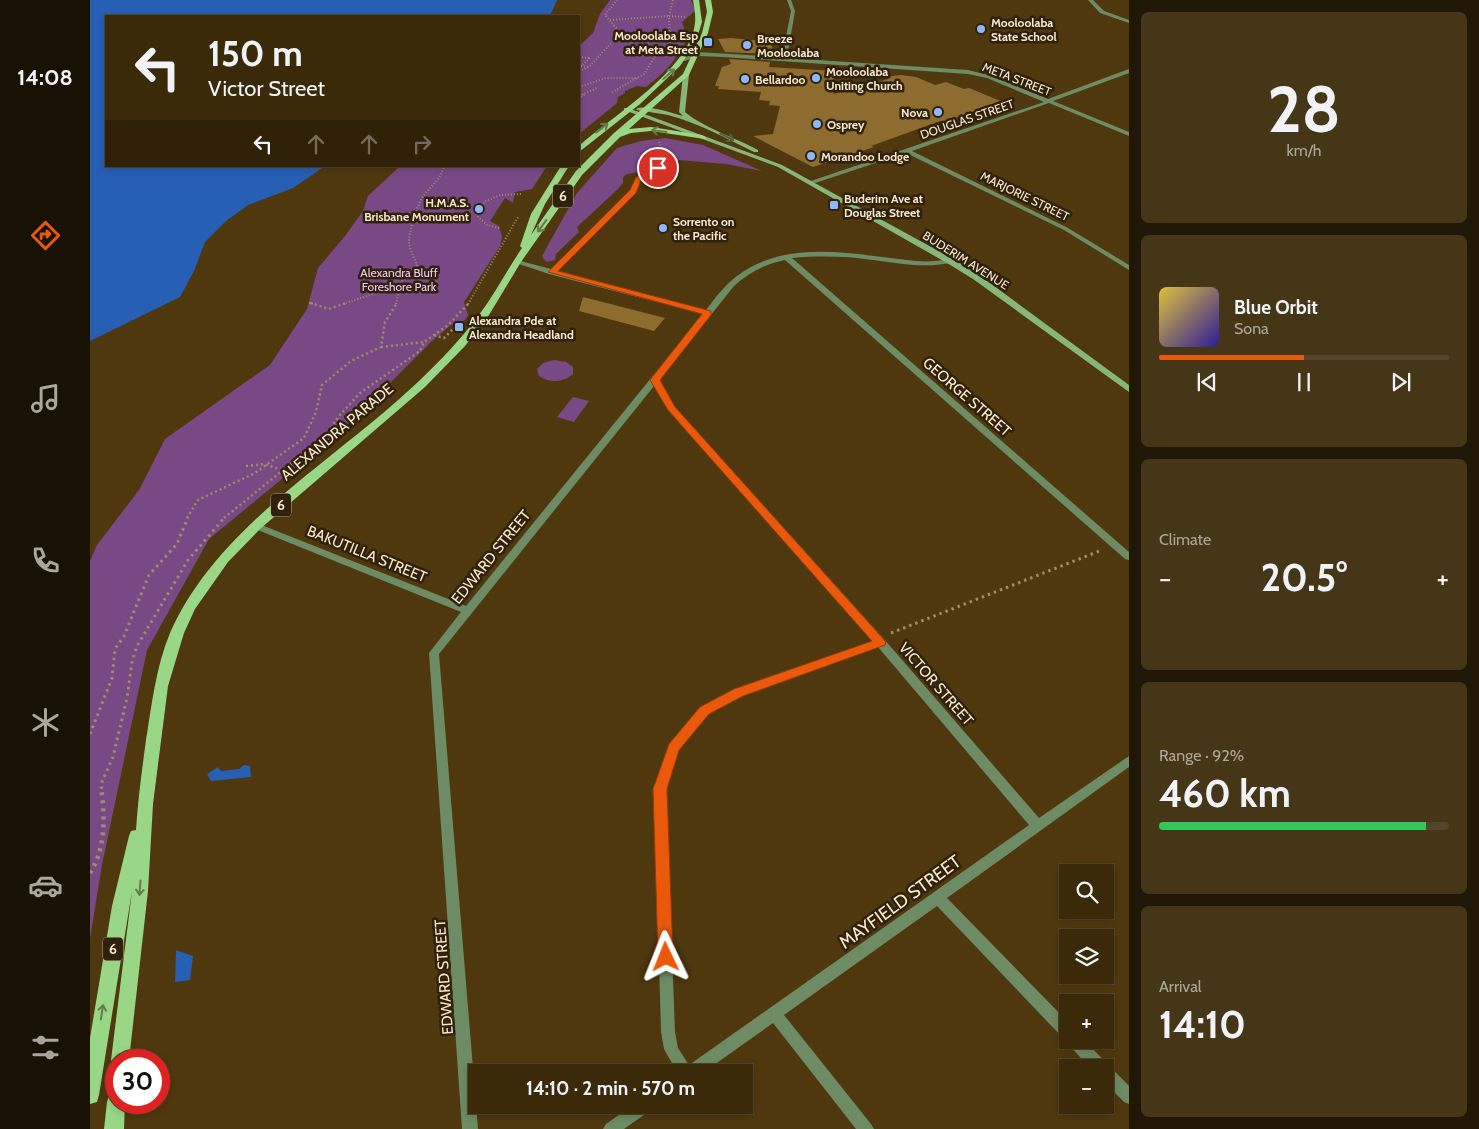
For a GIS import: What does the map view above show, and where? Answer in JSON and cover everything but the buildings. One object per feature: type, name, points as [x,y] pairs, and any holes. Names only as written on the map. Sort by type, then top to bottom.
[{"type":"main road","points":[[580,149],[592,136],[671,73],[684,60],[700,21],[696,0]]},
{"type":"main road","name":"6","points":[[642,115],[686,75],[697,54],[710,15],[708,0]]},
{"type":"main road","points":[[686,75],[682,112],[700,125]]},
{"type":"main road","name":"BUDERIM AVENUE","points":[[626,109],[648,109],[700,125],[771,159],[780,166],[976,277],[1129,390]]},
{"type":"main road","name":"BUDERIM AVENUE","points":[[626,109],[780,166]]},
{"type":"main road","name":"ALEXANDRA PARADE","points":[[516,262],[579,172],[617,135],[642,115]]},
{"type":"main road","points":[[617,135],[633,129],[645,129],[702,137]]},
{"type":"main road","name":"ALEXANDRA PARADE","points":[[121,1049],[140,891],[145,804],[161,686],[167,660],[177,633],[190,607],[224,559],[256,526],[421,385],[484,315],[523,249],[527,234],[546,193],[564,167]]},
{"type":"main road","name":"ALEXANDRA PARADE","points":[[90,1095],[120,906],[145,804]]},
{"type":"main road","points":[[114,1129],[115,1114]]},
{"type":"street","points":[[784,59],[793,11],[789,0]]},
{"type":"street","points":[[1090,0],[1102,12],[1129,22]]},
{"type":"street","name":"META STREET","points":[[684,60],[697,54],[968,72],[989,77],[1129,134]]},
{"type":"street","name":"DOUGLAS STREET","points":[[810,183],[1015,115],[1129,72]]},
{"type":"street","name":"MARJORIE STREET","points":[[908,151],[1066,228],[1129,268]]},
{"type":"street","points":[[552,272],[634,191],[638,179],[651,174],[658,168]]},
{"type":"street","name":"EDWARD STREET","points":[[470,1129],[434,653],[708,313],[741,277],[762,265],[787,258],[834,255],[914,264],[950,261]]},
{"type":"street","name":"GEORGE STREET","points":[[787,258],[1129,557]]},
{"type":"street","points":[[516,262],[708,313]]},
{"type":"street","name":"VICTOR STREET","points":[[655,380],[671,408],[880,642],[1038,826]]},
{"type":"street","name":"BAKUTILLA STREET","points":[[256,526],[467,610]]},
{"type":"street","points":[[679,1064],[673,1055],[669,1044],[660,789],[674,748],[705,711],[739,693],[880,642]]},
{"type":"street","name":"MAYFIELD STREET","points":[[704,1064],[1129,761]]},
{"type":"street","points":[[938,898],[1059,1024]]},
{"type":"street","points":[[775,1015],[866,1129]]},
{"type":"street","points":[[1083,1049],[1092,1059]]},
{"type":"street","points":[[1114,1081],[1129,1097]]},
{"type":"street","points":[[611,1129],[633,1114]]},
{"type":"path","points":[[580,71],[589,67],[616,38],[616,28],[605,15],[606,10],[616,4],[617,0]]},
{"type":"path","points":[[612,92],[646,73],[654,58],[670,44],[669,16],[673,0]]},
{"type":"path","points":[[609,20],[669,16],[687,17],[688,19],[685,22]]},
{"type":"path","points":[[580,57],[590,58],[581,66],[589,67]]},
{"type":"path","points":[[580,87],[606,78],[638,78]]},
{"type":"path","points":[[580,97],[597,88]]},
{"type":"path","points":[[656,137],[672,166]]},
{"type":"path","points":[[380,347],[385,322],[396,306],[401,282],[417,265],[408,236],[415,224],[420,201],[427,189],[440,178],[444,167]]},
{"type":"path","points":[[499,228],[486,225],[479,220],[478,217],[484,202],[500,195],[522,194]]},
{"type":"path","points":[[308,303],[321,305],[329,309],[380,292],[399,291]]},
{"type":"path","points":[[433,335],[444,338],[454,328]]},
{"type":"path","points":[[90,734],[112,678],[115,649],[124,636],[149,575],[177,544],[190,512],[198,500],[256,474],[304,438],[316,412],[322,385],[351,360],[380,347],[424,342]]},
{"type":"path","points":[[246,466],[270,465],[282,470]]},
{"type":"path","points":[[890,633],[1116,545]]},
{"type":"green space","points":[[610,0],[691,0],[695,11],[682,22],[687,38],[675,59],[665,71],[646,87],[637,86],[625,91],[625,93],[618,97],[617,103],[580,133],[580,45],[593,33],[600,14]]},
{"type":"green space","points":[[665,138],[703,145],[762,171],[726,164],[678,160],[676,165],[648,164],[639,172],[627,174],[623,177],[623,183],[618,189],[577,227],[579,232],[556,254],[555,260],[547,262],[544,260],[542,256],[577,193],[617,148],[641,141]]},
{"type":"green space","name":"Alexandra Bluff Foreshore Park","points":[[399,167],[546,167],[532,189],[515,192],[513,203],[505,198],[490,221],[499,226],[502,237],[500,246],[464,302],[468,316],[461,324],[451,325],[433,340],[351,422],[209,539],[147,650],[102,865],[90,938],[90,561],[97,545],[139,490],[165,439],[270,365],[307,309],[318,268],[363,211],[368,196]]},
{"type":"green space","points":[[554,360],[566,362],[573,367],[573,374],[565,379],[556,381],[547,380],[539,376],[537,369],[543,363]]},
{"type":"green space","points":[[573,397],[589,401],[574,422],[557,417]]},
{"type":"water","points":[[90,0],[557,0],[550,15],[105,15],[105,167],[324,167],[293,188],[248,205],[226,221],[205,242],[194,271],[180,297],[90,341]]},
{"type":"water","points":[[244,765],[250,766],[251,777],[211,781],[207,774],[218,767],[221,771],[239,769]]},
{"type":"water","points":[[176,950],[193,956],[190,980],[175,982]]},
{"type":"place","name":"Mooloolaba State School","points":[[981,29]]},
{"type":"place","name":"Mooloolaba Esp at Meta Street","points":[[708,42]]},
{"type":"place","name":"Breeze Mooloolaba","points":[[747,45]]},
{"type":"place","name":"Mooloolaba Uniting Church","points":[[816,78]]},
{"type":"place","name":"Bellardoo","points":[[745,79]]},
{"type":"place","name":"Nova","points":[[938,112]]},
{"type":"place","name":"Osprey","points":[[817,124]]},
{"type":"place","name":"Morandoo Lodge","points":[[811,156]]},
{"type":"place","name":"Buderim Ave at Douglas Street","points":[[834,205]]},
{"type":"place","name":"H.M.A.S. Brisbane Monument","points":[[479,209]]},
{"type":"place","name":"Sorrento on the Pacific","points":[[663,228]]},
{"type":"place","name":"Alexandra Pde at Alexandra Headland","points":[[459,327]]},
{"type":"route","points":[[658,168],[651,174],[638,179],[634,191],[552,272],[708,313],[655,380],[671,408],[880,642],[739,693],[705,711],[674,748],[660,789],[666,957]]}]
